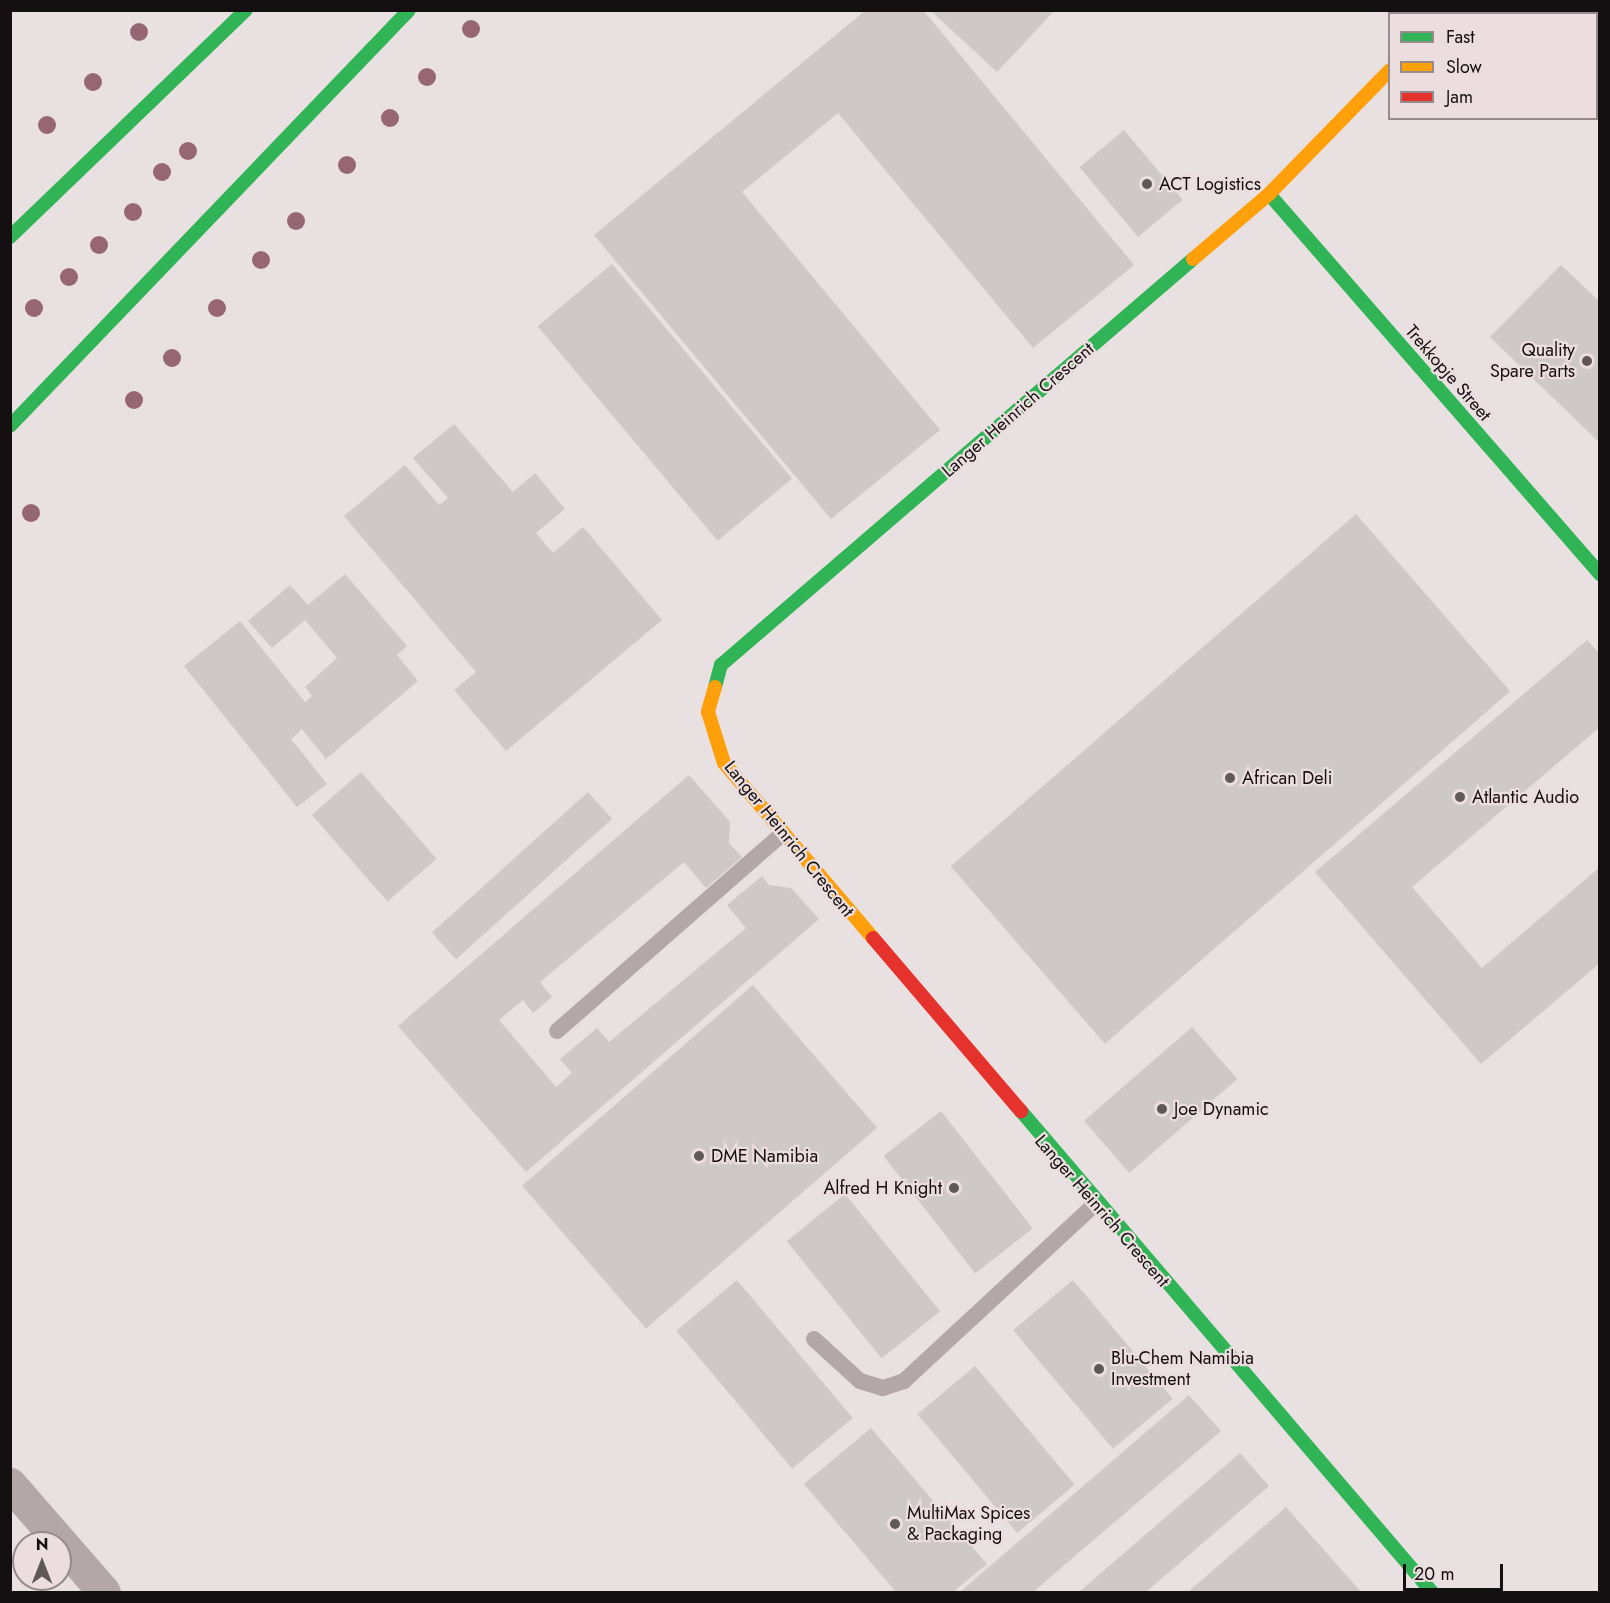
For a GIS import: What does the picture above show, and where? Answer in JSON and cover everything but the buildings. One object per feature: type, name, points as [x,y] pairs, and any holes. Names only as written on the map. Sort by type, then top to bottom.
[{"type":"main road","points":[[10,237],[246,10]]},
{"type":"main road","points":[[10,426],[409,10]]},
{"type":"main road","name":"Langer Heinrich Crescent","points":[[1388,71],[1269,194],[721,664],[708,712],[724,763],[1095,1204],[1432,1593]]},
{"type":"main road","name":"Trekkopje Street","points":[[1269,194],[1599,574]]},
{"type":"street","points":[[10,1484],[104,1593]]},
{"type":"lane","points":[[557,1031],[783,833]]},
{"type":"lane","points":[[814,1339],[860,1381],[883,1388],[904,1381],[1095,1204]]},
{"type":"traffic: fast","points":[[10,237],[246,10]]},
{"type":"traffic: fast","points":[[10,426],[409,10]]},
{"type":"traffic: fast","points":[[1269,194],[1600,574]]},
{"type":"traffic: fast","points":[[715,687],[721,665],[1193,259]]},
{"type":"traffic: fast","points":[[1021,1111],[1432,1592]]},
{"type":"traffic: slow","points":[[1193,259],[1269,194],[1388,72]]},
{"type":"traffic: slow","points":[[715,687],[708,712],[724,763],[873,938]]},
{"type":"traffic: jam","points":[[873,938],[1021,1111]]},
{"type":"place","name":"ACT Logistics","points":[[1147,184]]},
{"type":"place","name":"Quality Spare Parts","points":[[1587,361]]},
{"type":"place","name":"African Deli","points":[[1230,778]]},
{"type":"place","name":"Atlantic Audio","points":[[1460,797]]},
{"type":"place","name":"Joe Dynamic","points":[[1162,1109]]},
{"type":"place","name":"DME Namibia","points":[[699,1156]]},
{"type":"place","name":"Alfred H Knight","points":[[954,1188]]},
{"type":"place","name":"Blu-Chem Namibia Investment","points":[[1099,1369]]},
{"type":"place","name":"MultiMax Spices & Packaging","points":[[895,1524]]}]
